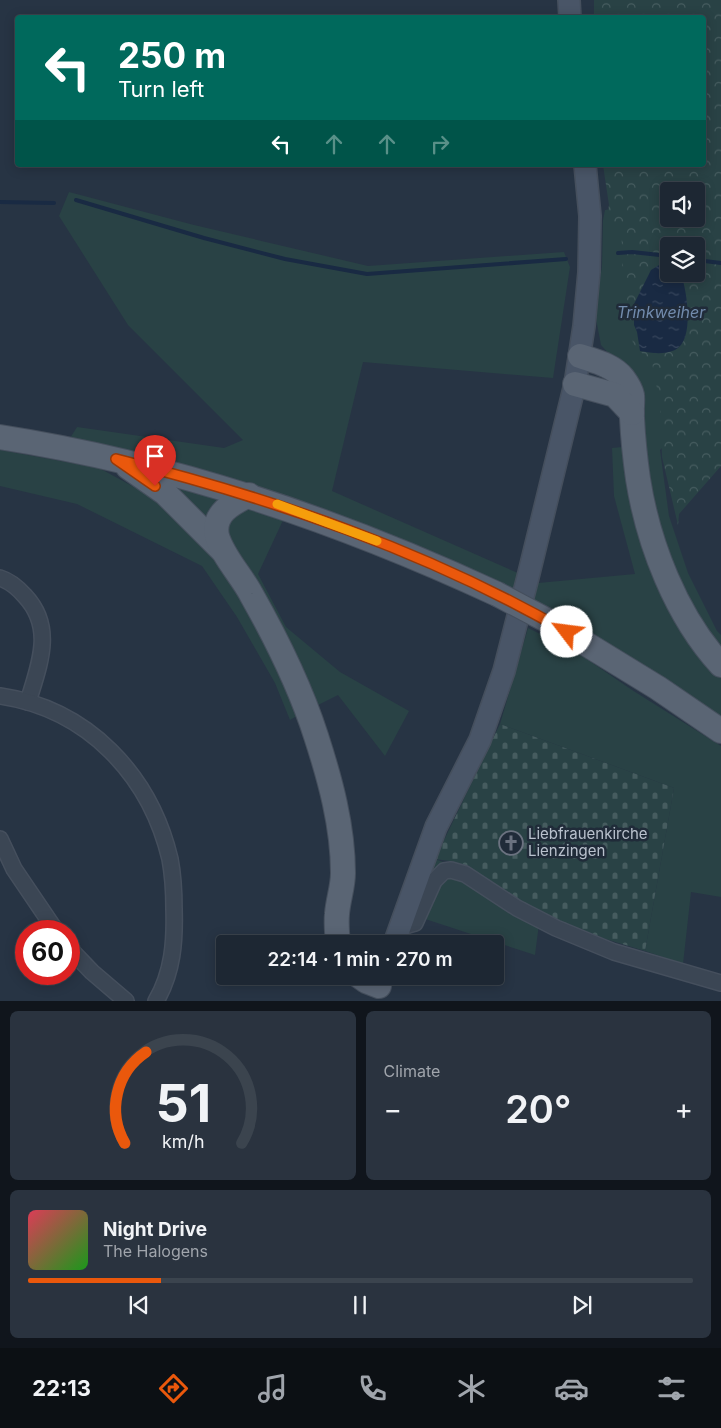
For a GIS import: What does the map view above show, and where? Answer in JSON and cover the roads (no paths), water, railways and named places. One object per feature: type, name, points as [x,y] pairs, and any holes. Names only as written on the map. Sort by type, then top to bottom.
[{"type":"main road","points":[[569,0],[570,15]]},
{"type":"main road","points":[[397,935],[436,828],[480,740],[504,671],[575,384],[587,296],[590,243],[590,216],[585,167]]},
{"type":"main road","points":[[580,356],[606,365],[623,378],[632,394],[638,480],[655,549],[681,606],[694,628],[721,664]]},
{"type":"main road","points":[[575,384],[615,395],[632,413]]},
{"type":"main road","points":[[0,438],[116,459],[183,475],[249,495],[391,547],[497,594],[552,623],[658,688],[721,731]]},
{"type":"main road","points":[[116,459],[165,493],[224,552]]},
{"type":"main road","points":[[249,495],[227,506],[220,515],[217,535],[224,552],[251,593],[276,641],[298,686],[316,735],[338,822],[343,859],[343,876],[337,914],[337,935]]},
{"type":"street","points":[[0,578],[17,588],[28,600],[41,622],[42,650],[28,702]]},
{"type":"street","points":[[0,696],[28,702],[71,720],[112,751],[135,781],[154,814],[170,861],[174,889],[171,962],[167,979],[156,1000]]},
{"type":"street","points":[[0,840],[14,869],[49,920]]},
{"type":"street","points":[[400,924],[408,925],[415,923],[434,881],[444,871],[451,870],[465,874],[524,912],[556,928],[614,952],[721,983]]},
{"type":"street","points":[[80,959],[126,1000]]},
{"type":"water","name":"Trinkweiher","points":[[660,264],[660,282],[683,282],[687,303],[687,326],[681,345],[671,352],[640,351],[634,325],[634,304],[651,270]]},
{"type":"waterway","points":[[76,200],[204,238],[285,259],[367,274],[566,259]]},
{"type":"waterway","points":[[0,202],[54,203]]},
{"type":"waterway","points":[[618,253],[632,252],[660,255]]},
{"type":"waterway","points":[[705,261],[721,263]]},
{"type":"place","name":"Liebfrauenkirche Lienzingen","points":[[511,843]]}]
